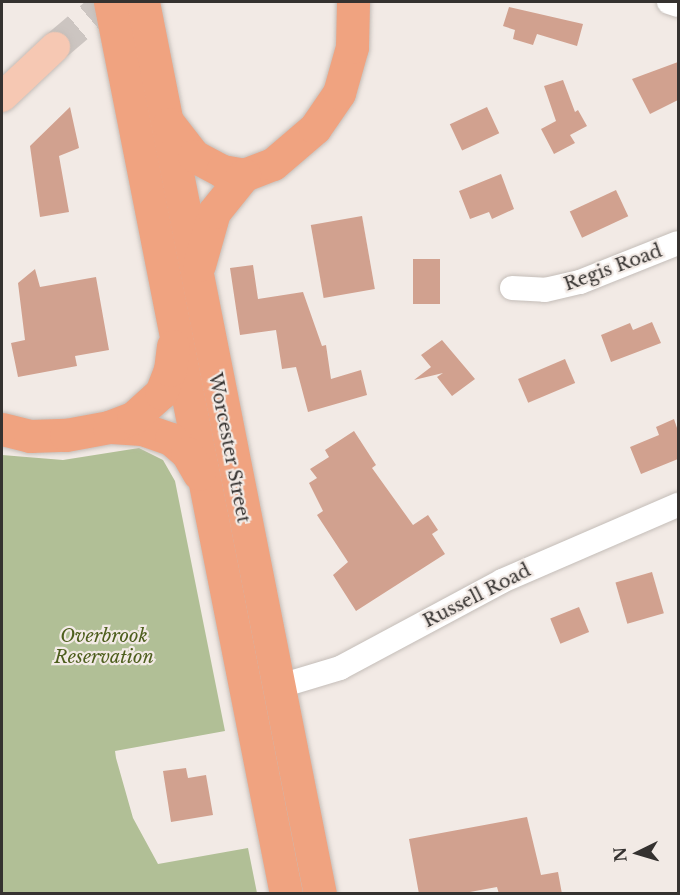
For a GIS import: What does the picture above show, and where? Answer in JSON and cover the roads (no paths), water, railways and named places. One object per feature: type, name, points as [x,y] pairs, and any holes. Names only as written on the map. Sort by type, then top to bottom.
[{"type":"highway","name":"Worcester Street","points":[[110,2],[286,894]]},
{"type":"highway","name":"Worcester Street","points":[[143,2],[277,687],[320,894]]},
{"type":"highway","points":[[198,285],[207,226],[225,194],[244,175],[273,164],[293,149],[330,109],[351,57],[353,2]]},
{"type":"highway","points":[[163,108],[173,131],[194,156],[222,171],[244,175]]},
{"type":"highway","points":[[109,427],[140,414],[161,393],[171,362],[173,323]]},
{"type":"highway","points":[[2,429],[46,436],[109,427],[142,429],[177,443],[192,459],[205,488]]},
{"type":"main road","points":[[2,97],[55,47]]},
{"type":"street","points":[[669,2],[678,5]]},
{"type":"street","name":"Regis Road","points":[[512,288],[545,290],[571,285],[678,243]]},
{"type":"street","name":"Russell Road","points":[[277,687],[340,668],[502,580],[678,505]]},
{"type":"tunnel","points":[[55,47],[108,2]]},
{"type":"park label","name":"Overbrook Reservation","points":[[104,647]]}]
